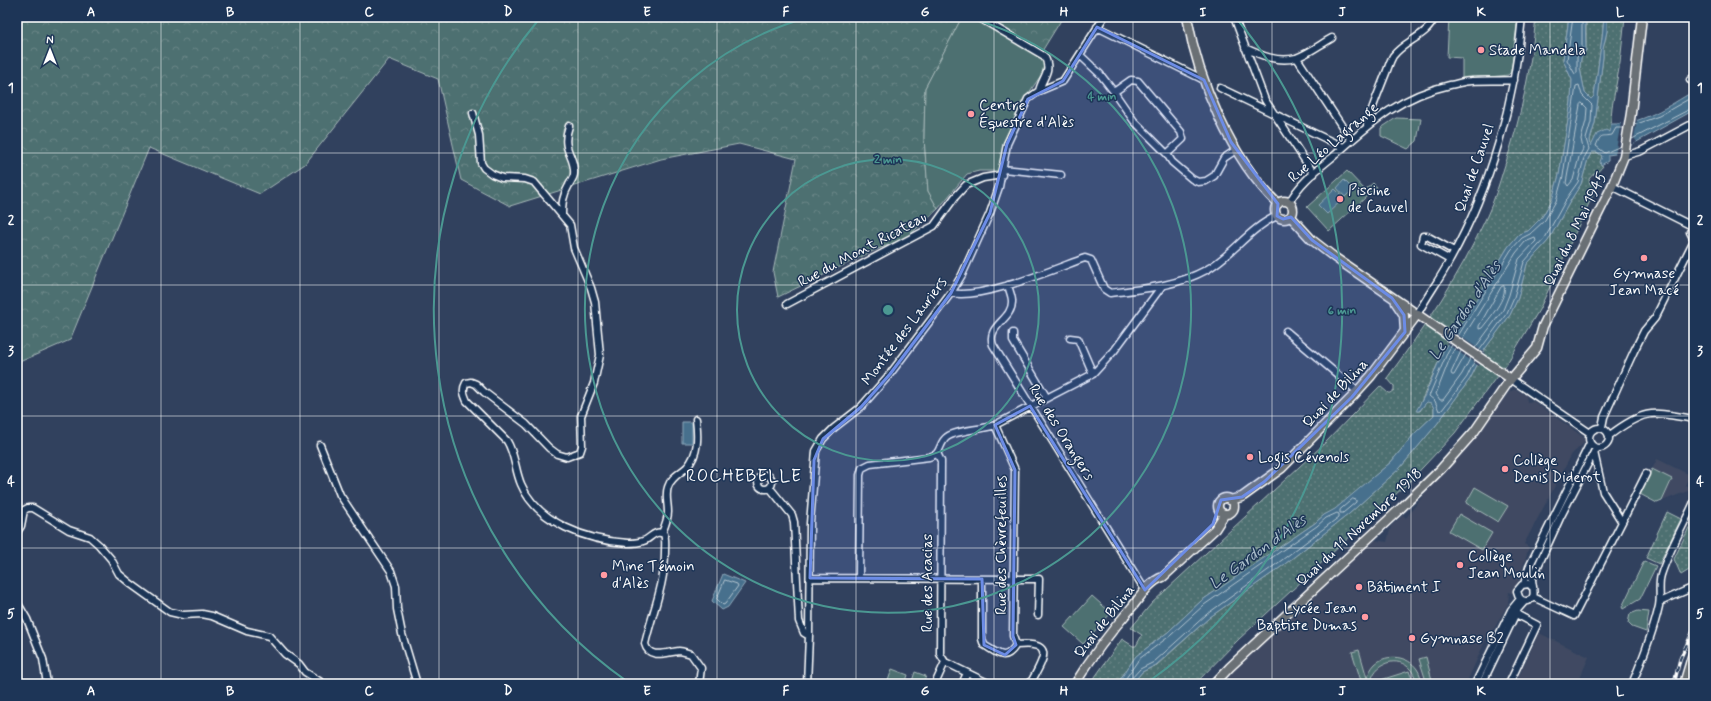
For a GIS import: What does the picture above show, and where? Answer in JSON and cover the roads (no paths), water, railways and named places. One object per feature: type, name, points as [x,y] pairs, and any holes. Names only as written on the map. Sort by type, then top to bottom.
[{"type":"main road","points":[[1187,17],[1192,44],[1220,120],[1236,150],[1264,189],[1278,204]]},
{"type":"main road","name":"Quai du 8 Mai 1945","points":[[1511,379],[1537,348],[1543,326],[1612,186],[1624,154],[1630,119],[1642,17]]},
{"type":"main road","points":[[1282,202],[1289,203],[1293,210],[1291,216],[1284,219],[1277,216],[1275,211],[1278,204],[1282,202]]},
{"type":"main road","points":[[1291,216],[1312,240],[1392,298],[1511,379]]},
{"type":"main road","points":[[1392,298],[1404,315],[1404,332]]},
{"type":"main road","name":"Quai de Bilina","points":[[1230,500],[1242,497],[1282,468],[1371,376],[1404,332],[1420,317]]},
{"type":"main road","name":"Quai du 11 Novembre 1918","points":[[1214,684],[1230,667],[1441,469],[1474,432],[1511,379]]},
{"type":"main road","name":"Quai de Bilina","points":[[1234,508],[1246,501],[1264,482]]},
{"type":"main road","points":[[1223,498],[1230,500],[1233,503],[1234,508],[1231,513],[1222,513],[1217,507],[1223,498]]},
{"type":"main road","name":"Quai de Bilina","points":[[1075,684],[1089,661],[1145,590],[1158,578],[1159,573],[1208,530],[1222,513]]},
{"type":"main road","points":[[1684,684],[1694,650]]},
{"type":"street","points":[[978,17],[1044,56],[1048,63],[1048,71],[1041,83],[1040,92]]},
{"type":"street","name":"Montée des Lauriers","points":[[807,684],[810,523],[816,451],[823,439],[834,428],[861,407],[890,374],[951,293],[962,275],[990,213],[1002,172],[1007,144],[1028,99],[1063,81],[1104,17]]},
{"type":"street","points":[[1234,17],[1244,48],[1265,100],[1314,174]]},
{"type":"street","points":[[1367,125],[1371,110],[1393,57],[1400,49],[1426,32],[1435,17]]},
{"type":"street","name":"Quai de Cauvel","points":[[1420,317],[1450,260],[1487,178],[1505,118],[1514,80],[1522,17]]},
{"type":"street","points":[[1098,27],[1204,80]]},
{"type":"street","points":[[1244,48],[1261,55],[1279,59],[1296,58],[1332,38]]},
{"type":"street","points":[[1080,55],[1100,74],[1134,121],[1167,154],[1172,162],[1192,179],[1202,182],[1214,176],[1224,158],[1236,150]]},
{"type":"street","points":[[1296,58],[1351,140]]},
{"type":"street","points":[[1114,92],[1131,80],[1138,81],[1181,132],[1183,139],[1167,154]]},
{"type":"street","name":"Rue Léo Lagrange","points":[[1289,203],[1295,191],[1367,125],[1385,112],[1426,92],[1470,81],[1514,80]]},
{"type":"street","points":[[1220,88],[1343,147]]},
{"type":"street","points":[[473,113],[479,135],[481,163],[484,168],[492,174],[502,178],[525,179],[534,182],[570,225],[574,248],[591,288],[595,302],[599,345],[599,364],[594,383],[581,416],[582,446],[580,452],[575,455],[567,456],[558,454],[549,448],[526,424],[484,392],[476,384],[471,382],[466,383],[463,387],[467,401],[507,441],[512,448],[521,483],[528,499],[540,512],[559,524],[586,535],[625,543],[644,541],[655,533],[662,533]]},
{"type":"street","points":[[1624,154],[1641,151],[1694,123]]},
{"type":"street","points":[[562,215],[562,204],[565,192],[574,175],[565,143],[565,136],[569,126]]},
{"type":"street","name":"Rue du Mont Ricateau","points":[[787,304],[934,226],[966,185],[1002,172],[1060,175]]},
{"type":"street","points":[[1602,427],[1604,417],[1634,351],[1644,331],[1655,318],[1694,240],[1690,233],[1693,225],[1612,186]]},
{"type":"street","points":[[951,293],[974,293],[1008,285],[1085,258],[1091,260],[1104,289],[1110,293],[1162,286],[1206,270],[1264,222],[1277,216]]},
{"type":"street","points":[[1450,260],[1421,244],[1420,241],[1423,236],[1427,236],[1454,251]]},
{"type":"street","name":"Rue des Orangers","points":[[1008,285],[1012,299],[1012,306],[1008,313],[992,331],[991,340],[1030,406],[1145,590]]},
{"type":"street","points":[[859,578],[860,475],[862,468],[870,464],[929,457],[937,453],[940,444],[947,437],[956,433],[984,429],[995,425],[1093,374],[1114,351],[1162,286]]},
{"type":"street","points":[[1286,331],[1357,391]]},
{"type":"street","points":[[1013,333],[1013,341],[1047,398]]},
{"type":"street","points":[[1070,338],[1078,340],[1093,374]]},
{"type":"street","points":[[1511,379],[1590,433]]},
{"type":"street","points":[[1610,435],[1627,422],[1648,413],[1694,419]]},
{"type":"street","points":[[696,419],[698,442],[694,458],[668,486],[666,496],[668,513],[662,533],[665,537],[663,578],[660,597],[646,638],[646,648],[650,652],[657,654],[679,651],[691,654],[701,668],[699,684]]},
{"type":"street","name":"Rue des Chèvrefeuilles","points":[[982,579],[982,639],[984,645],[1000,654],[1005,655],[1011,653],[1016,645],[1013,636],[1015,470],[995,425]]},
{"type":"street","points":[[1522,600],[1517,591],[1524,584],[1530,567],[1590,443],[1590,433],[1593,429],[1602,427],[1607,430],[1610,435],[1610,440],[1603,448],[1596,450],[1560,518],[1532,579],[1534,597]]},
{"type":"street","points":[[1590,443],[1596,450],[1603,492],[1622,522]]},
{"type":"street","points":[[320,445],[340,495],[391,571],[396,586],[397,609],[402,634],[417,684]]},
{"type":"street","name":"Rue des Acacias","points":[[937,453],[941,462],[939,647],[940,654],[945,662]]},
{"type":"street","points":[[1534,597],[1574,616],[1646,474]]},
{"type":"street","points":[[770,488],[792,515],[794,522],[799,621],[804,633],[809,636]]},
{"type":"street","points":[[1632,684],[1648,647],[1660,602],[1658,596],[1661,576],[1694,502]]},
{"type":"street","points":[[17,532],[21,526],[24,510],[33,508],[70,530],[90,537],[111,559],[119,574],[170,612],[183,615],[202,614],[212,616],[247,631],[269,636],[285,654],[299,664],[305,672],[324,684]]},
{"type":"street","points":[[810,578],[1039,579],[1038,615]]},
{"type":"street","points":[[1524,584],[1532,587]]},
{"type":"street","points":[[1660,602],[1694,587]]},
{"type":"street","points":[[1475,684],[1511,610],[1522,600],[1529,600],[1534,597]]},
{"type":"street","points":[[1482,684],[1522,600]]},
{"type":"street","points":[[17,602],[27,619],[43,659],[47,684]]},
{"type":"street","points":[[1509,684],[1537,625],[1516,614]]},
{"type":"street","points":[[1016,645],[1031,644],[1037,646],[1044,654],[1043,660],[1030,684]]},
{"type":"street","points":[[935,684],[945,662],[990,684]]},
{"type":"street","points":[[962,684],[967,673]]},
{"type":"water","points":[[1569,17],[1585,17],[1586,50],[1581,58],[1580,68],[1585,93],[1591,99],[1594,96],[1604,17],[1607,17],[1607,31],[1603,49],[1595,123],[1590,140],[1591,146],[1597,134],[1606,130],[1610,132],[1611,124],[1644,118],[1654,114],[1694,91],[1694,110],[1615,154],[1608,155],[1608,161],[1601,165],[1600,162],[1602,156],[1597,152],[1592,152],[1588,159],[1581,184],[1548,241],[1527,264],[1518,298],[1510,315],[1485,349],[1470,379],[1437,424],[1400,468],[1349,514],[1281,567],[1210,617],[1156,665],[1142,672],[1132,684],[1117,684],[1136,656],[1168,632],[1201,601],[1315,523],[1324,515],[1335,509],[1391,462],[1415,433],[1434,415],[1434,408],[1431,403],[1427,402],[1419,411],[1416,411],[1425,395],[1444,349],[1462,323],[1508,247],[1519,234],[1528,231],[1542,217],[1552,200],[1559,175],[1571,102],[1572,80],[1563,60]]},
{"type":"water","points":[[1344,180],[1353,189],[1345,197],[1337,188]]},
{"type":"water","points":[[1335,189],[1344,198],[1327,214],[1318,205]]},
{"type":"water","points":[[682,422],[692,422],[692,443],[682,443]]},
{"type":"water","points":[[723,574],[745,583],[728,607],[722,610],[712,601]]},
{"type":"railway","points":[[1674,684],[1680,659],[1694,629]]},
{"type":"place","name":"Stade Mandela","points":[[1481,50]]},
{"type":"place","name":"Centre Équestre d'Alès","points":[[971,114]]},
{"type":"place","name":"Piscine de Cauvel","points":[[1340,199]]},
{"type":"place","name":"Gymnase Jean Macé","points":[[1644,258]]},
{"type":"place","name":"Logis Cévenols","points":[[1250,457]]},
{"type":"place","name":"Collège Denis Diderot","points":[[1505,469]]},
{"type":"place","name":"Collège Jean Moulin","points":[[1460,565]]},
{"type":"place","name":"Mine Témoin d'Alès","points":[[604,575]]},
{"type":"place","name":"Bâtiment I","points":[[1359,587]]},
{"type":"place","name":"Lycée Jean Baptiste Dumas","points":[[1365,617]]},
{"type":"place","name":"Gymnase B2","points":[[1412,638]]},
{"type":"district","name":"ROCHEBELLE","points":[[744,475]]},
{"type":"water label","name":"Le Gardon d'Alès","points":[[1464,310]]},
{"type":"water label","name":"Le Gardon d'Alès","points":[[1257,551]]}]
